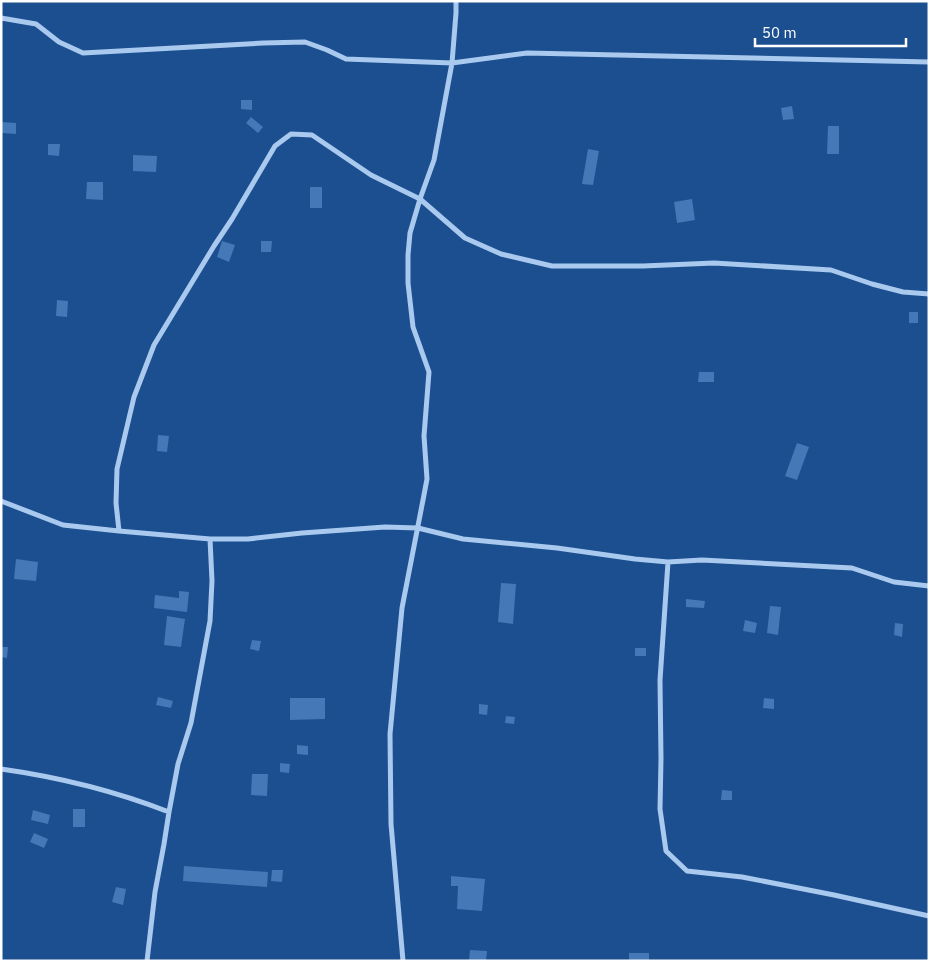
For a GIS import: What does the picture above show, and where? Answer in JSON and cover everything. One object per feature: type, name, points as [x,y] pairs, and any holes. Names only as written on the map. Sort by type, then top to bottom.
[{"type":"street","points":[[403,961],[390,824],[390,734],[402,608],[427,479],[424,436],[429,372],[413,327],[408,283],[408,256],[410,233],[434,160],[452,63],[456,1]]},
{"type":"street","points":[[1,18],[36,24],[59,42],[83,53],[305,42],[346,59],[452,63],[527,53],[929,62]]},
{"type":"street","points":[[118,531],[116,503],[117,469],[134,397],[154,345],[275,146],[291,134],[312,135],[371,175],[420,199],[465,238],[501,254],[552,266],[644,266],[714,262],[831,270],[903,292],[929,294]]},
{"type":"street","points":[[1,501],[63,525],[118,531],[248,539],[302,533],[418,528],[463,539],[557,548],[635,559],[668,562],[702,560],[852,568],[894,582],[929,586]]},
{"type":"street","points":[[147,961],[155,892],[169,812],[178,764],[191,722],[210,621],[212,581],[210,538]]},
{"type":"street","points":[[668,562],[660,680],[660,809],[666,851],[688,871],[742,877],[929,916]]},
{"type":"street","points":[[1,768],[85,786],[144,802],[169,812]]},
{"type":"building","points":[[241,100],[252,100],[252,110],[241,109]]},
{"type":"building","points":[[792,106],[794,119],[783,120],[781,108]]},
{"type":"building","points":[[251,117],[263,127],[258,133],[246,123]]},
{"type":"building","points":[[1,122],[16,123],[16,134],[1,133]]},
{"type":"building","points":[[828,126],[839,126],[839,154],[827,154]]},
{"type":"building","points":[[48,144],[60,144],[59,156],[48,155]]},
{"type":"building","points":[[588,149],[599,151],[593,185],[582,184]]},
{"type":"building","points":[[133,155],[157,156],[156,172],[133,171]]},
{"type":"building","points":[[87,182],[103,182],[103,200],[86,199]]},
{"type":"building","points":[[310,187],[322,187],[322,208],[310,208]]},
{"type":"building","points":[[692,199],[695,220],[677,223],[674,202]]},
{"type":"building","points":[[222,241],[235,245],[229,262],[217,257]]},
{"type":"building","points":[[261,241],[272,241],[271,252],[261,252]]},
{"type":"building","points":[[57,300],[68,301],[67,317],[56,316]]},
{"type":"building","points":[[909,312],[918,312],[918,323],[909,323]]},
{"type":"building","points":[[699,372],[714,372],[714,382],[698,382]]},
{"type":"building","points":[[158,435],[169,436],[167,452],[157,451]]},
{"type":"building","points":[[797,443],[809,447],[797,480],[785,476]]},
{"type":"building","points":[[16,559],[38,562],[36,581],[14,579]]},
{"type":"building","points":[[501,583],[516,584],[513,624],[498,622]]},
{"type":"building","points":[[179,591],[189,592],[187,612],[154,608],[155,595],[179,598]]},
{"type":"building","points":[[686,599],[705,601],[704,608],[686,607]]},
{"type":"building","points":[[770,606],[781,607],[778,635],[767,633]]},
{"type":"building","points":[[167,616],[185,619],[181,647],[164,645]]},
{"type":"building","points":[[745,620],[757,623],[755,633],[743,631]]},
{"type":"building","points":[[895,623],[903,624],[902,637],[894,635]]},
{"type":"building","points":[[252,640],[261,641],[259,651],[250,649]]},
{"type":"building","points":[[1,647],[8,647],[7,658],[1,657]]},
{"type":"building","points":[[635,648],[646,648],[646,656],[635,656]]},
{"type":"building","points":[[158,697],[173,701],[171,708],[156,705]]},
{"type":"building","points":[[290,698],[325,698],[325,719],[290,720]]},
{"type":"building","points":[[764,698],[774,699],[774,709],[763,708]]},
{"type":"building","points":[[479,704],[488,705],[487,715],[479,714]]},
{"type":"building","points":[[506,716],[515,717],[514,724],[505,723]]},
{"type":"building","points":[[297,745],[308,746],[308,755],[297,754]]},
{"type":"building","points":[[280,763],[290,764],[289,773],[280,772]]},
{"type":"building","points":[[252,774],[268,774],[267,796],[251,795]]},
{"type":"building","points":[[722,790],[732,791],[732,800],[721,800]]},
{"type":"building","points":[[73,809],[85,809],[85,827],[73,827]]},
{"type":"building","points":[[33,810],[50,815],[48,824],[31,820]]},
{"type":"building","points":[[34,833],[48,839],[44,848],[30,842]]},
{"type":"building","points":[[184,866],[268,872],[267,887],[183,881]]},
{"type":"building","points":[[272,870],[283,870],[282,882],[271,881]]},
{"type":"building","points":[[451,876],[485,879],[482,911],[457,909],[458,886],[451,886]]},
{"type":"building","points":[[116,887],[126,889],[123,905],[112,902]]},
{"type":"building","points":[[470,950],[487,951],[486,961],[469,961]]},
{"type":"building","points":[[629,953],[649,953],[649,961],[629,961]]}]
